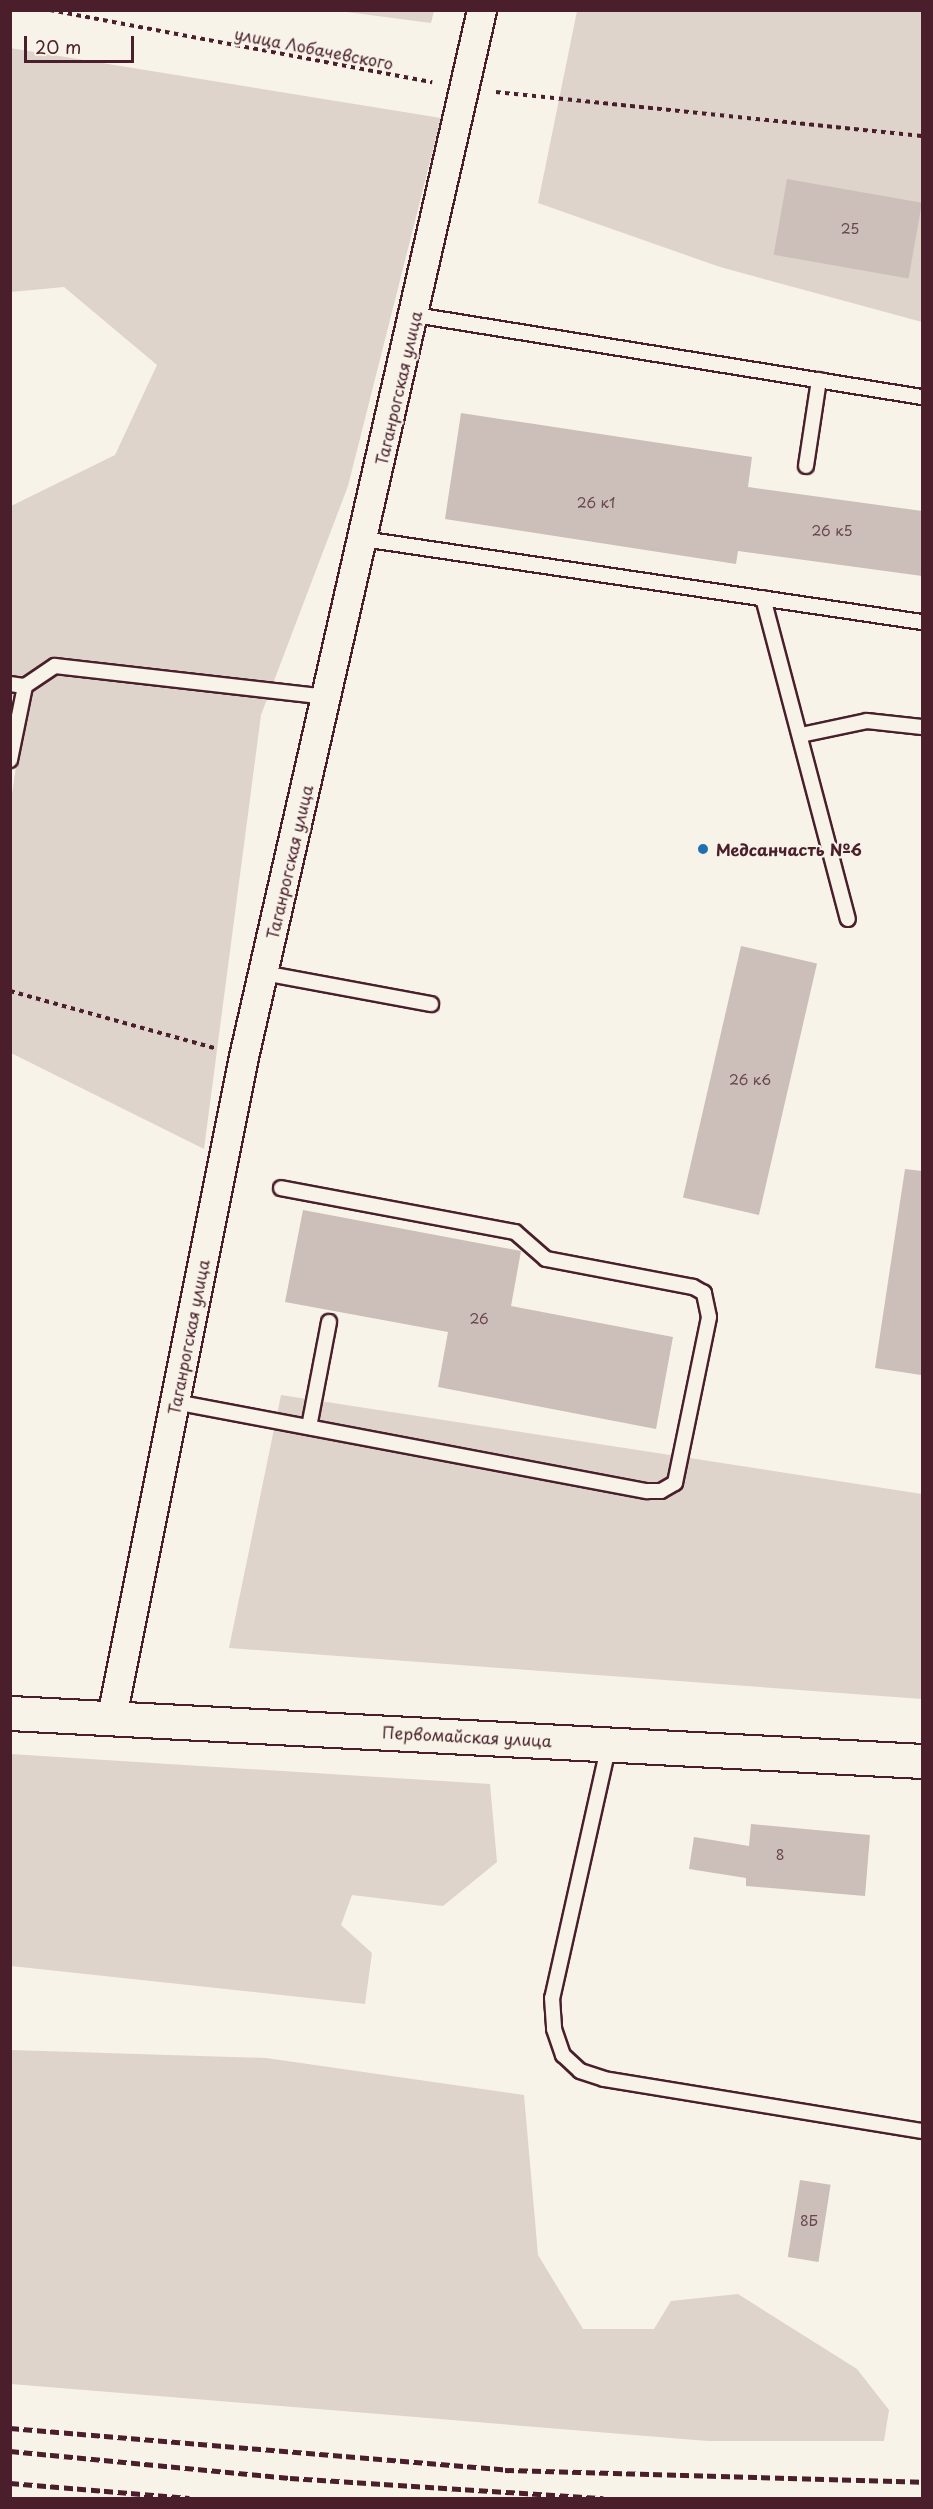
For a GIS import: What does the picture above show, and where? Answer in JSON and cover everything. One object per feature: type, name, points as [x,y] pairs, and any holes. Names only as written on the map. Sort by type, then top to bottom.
[{"type":"main road","name":"Первомайская улица","points":[[10,1713],[922,1761]]},
{"type":"street","name":"Таганрогская улица","points":[[112,1717],[244,1057],[467,89],[482,10]]},
{"type":"lane","points":[[415,315],[922,397]]},
{"type":"lane","points":[[806,466],[819,380]]},
{"type":"lane","points":[[363,539],[922,622]]},
{"type":"lane","points":[[763,598],[848,919]]},
{"type":"lane","points":[[10,684],[25,686],[55,666],[327,697]]},
{"type":"lane","points":[[10,760],[25,686]]},
{"type":"lane","points":[[801,735],[867,721],[922,727]]},
{"type":"lane","points":[[263,973],[431,1004]]},
{"type":"lane","points":[[175,1402],[661,1491],[675,1483],[681,1466],[709,1305],[704,1293],[693,1287],[546,1259],[515,1232],[281,1188]]},
{"type":"lane","points":[[309,1427],[329,1322]]},
{"type":"lane","points":[[609,1744],[552,1998],[554,2029],[563,2055],[580,2071],[604,2079],[922,2131]]},
{"type":"path","name":"улица Лобачевского","points":[[50,10],[467,89],[922,136]]},
{"type":"path","points":[[10,991],[244,1057]]},
{"type":"shaded area","points":[[434,10],[431,23],[339,11]]},
{"type":"shaded area","points":[[577,11],[922,11],[922,322],[720,267],[538,203]]},
{"type":"shaded area","points":[[10,48],[441,118],[348,486],[261,715],[204,1149],[11,1053],[10,807],[23,720],[11,693],[11,506],[115,455],[157,365],[64,287],[11,292]]},
{"type":"shaded area","points":[[281,1395],[922,1494],[922,1699],[229,1648]]},
{"type":"shaded area","points":[[10,1754],[490,1784],[497,1862],[443,1906],[352,1895],[341,1925],[372,1953],[365,2004],[11,1966]]},
{"type":"shaded area","points":[[11,2050],[266,2058],[524,2095],[538,2255],[583,2329],[654,2329],[671,2301],[738,2294],[857,2369],[889,2410],[884,2441],[708,2441],[11,2384]]},
{"type":"building","points":[[787,179],[922,203],[909,279],[774,255]]},
{"type":"building","points":[[461,413],[752,457],[748,487],[922,511],[922,576],[738,551],[736,564],[445,519]]},
{"type":"building","points":[[741,946],[817,964],[759,1215],[683,1197]]},
{"type":"building","points":[[905,1169],[922,1171],[921,1375],[875,1368]]},
{"type":"building","points":[[303,1210],[521,1251],[511,1306],[673,1337],[656,1429],[438,1387],[448,1332],[285,1302]]},
{"type":"building","points":[[751,1824],[870,1835],[865,1896],[746,1886],[746,1878],[689,1869],[694,1837],[749,1846]]},
{"type":"building","points":[[800,2180],[831,2185],[818,2262],[788,2257]]},
{"type":"railway","points":[[10,2428],[505,2470],[922,2482]]},
{"type":"railway","points":[[10,2451],[290,2478],[603,2498]]},
{"type":"railway","points":[[10,2483],[189,2498]]},
{"type":"place","name":"Медсанчасть №6","points":[[703,849]]}]
